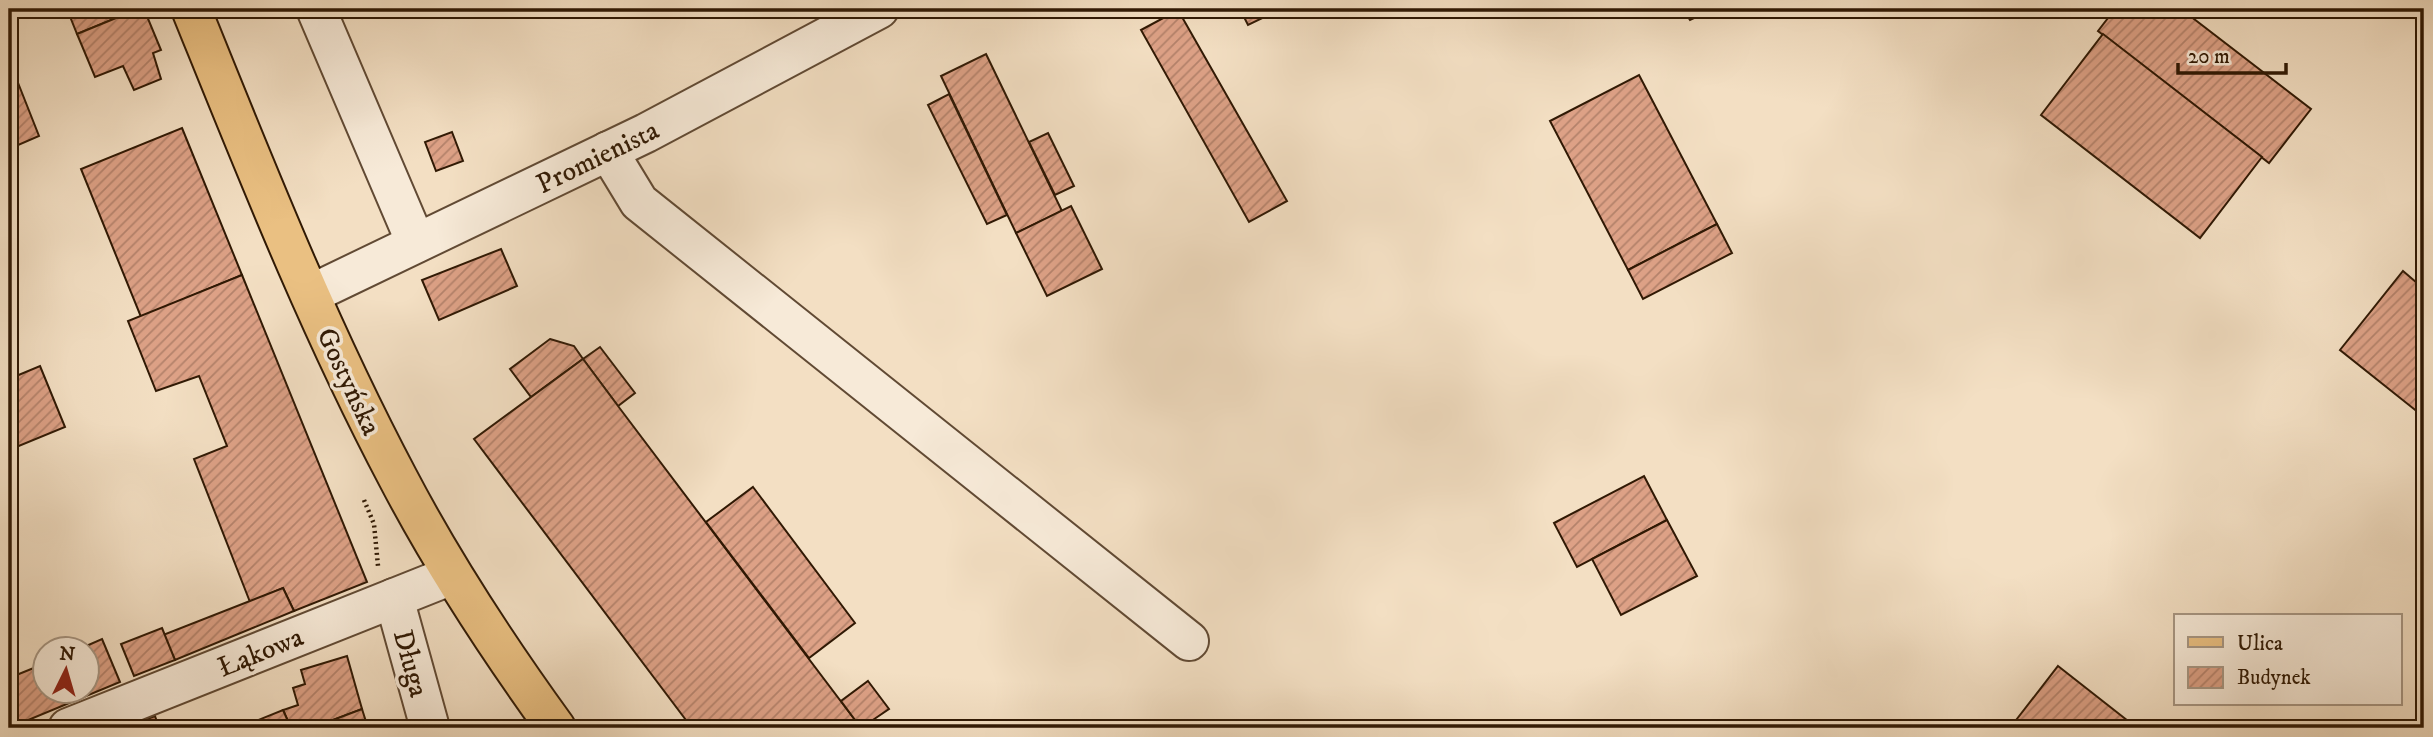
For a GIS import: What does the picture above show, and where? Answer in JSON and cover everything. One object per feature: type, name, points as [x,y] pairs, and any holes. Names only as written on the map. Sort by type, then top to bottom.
[{"type":"main road","name":"Gostyńska","points":[[191,9],[311,294],[372,428],[452,575],[556,728]]},
{"type":"street","points":[[316,9],[416,243]]},
{"type":"street","name":"Promienista","points":[[311,294],[608,151],[880,9]]},
{"type":"street","points":[[608,151],[639,202],[1189,641]]},
{"type":"street","name":"Łąkowa","points":[[68,728],[452,575]]},
{"type":"street","name":"Długa","points":[[394,598],[430,728]]},
{"type":"building","points":[[67,9],[138,9],[77,34]]},
{"type":"building","points":[[144,9],[161,50],[153,53],[161,79],[134,90],[123,66],[95,77],[77,34]]},
{"type":"building","points":[[1240,9],[1281,9],[1248,25]]},
{"type":"building","points":[[1683,9],[1713,9],[1690,20]]},
{"type":"building","points":[[2115,9],[2181,9],[2311,109],[2269,163],[2098,31]]},
{"type":"building","points":[[1178,10],[1287,201],[1249,222],[1141,30]]},
{"type":"building","points":[[2103,34],[2262,157],[2200,238],[2041,115]]},
{"type":"building","points":[[986,54],[1062,211],[1016,233],[941,76]]},
{"type":"building","points":[[9,60],[39,136],[9,149]]},
{"type":"building","points":[[1639,75],[1717,224],[1628,270],[1550,121]]},
{"type":"building","points":[[949,94],[1007,215],[987,224],[928,105]]},
{"type":"building","points":[[182,128],[242,275],[141,317],[81,169]]},
{"type":"building","points":[[452,132],[463,161],[436,171],[425,142]]},
{"type":"building","points":[[1048,133],[1074,186],[1055,195],[1029,142]]},
{"type":"building","points":[[1071,206],[1102,269],[1047,296],[1016,233]]},
{"type":"building","points":[[1717,224],[1732,253],[1643,299],[1628,270]]},
{"type":"building","points":[[501,249],[517,286],[439,320],[422,280]]},
{"type":"building","points":[[2403,271],[2424,289],[2424,417],[2340,350]]},
{"type":"building","points":[[242,275],[367,582],[294,611],[283,588],[250,602],[194,459],[227,446],[199,376],[156,391],[128,321]]},
{"type":"building","points":[[550,339],[574,346],[583,359],[531,397],[510,369]]},
{"type":"building","points":[[600,347],[635,393],[618,406],[583,359]]},
{"type":"building","points":[[583,359],[861,728],[692,728],[474,439]]},
{"type":"building","points":[[40,366],[65,427],[9,450],[9,379]]},
{"type":"building","points":[[1644,476],[1667,520],[1577,567],[1554,523]]},
{"type":"building","points":[[753,487],[855,623],[809,658],[706,522]]},
{"type":"building","points":[[1667,520],[1697,576],[1621,615],[1592,559]]},
{"type":"building","points":[[283,588],[294,611],[175,660],[163,635]]},
{"type":"building","points":[[162,628],[175,660],[134,676],[121,644]]},
{"type":"building","points":[[102,639],[120,682],[102,689]]},
{"type":"building","points":[[347,656],[362,709],[312,728],[291,728],[283,710],[298,705],[293,688],[305,684],[301,670]]},
{"type":"building","points":[[2058,666],[2137,728],[2018,728],[2013,724]]},
{"type":"building","points":[[32,669],[32,706],[62,706],[9,728],[9,678]]},
{"type":"building","points":[[868,681],[889,709],[861,728],[841,701]]},
{"type":"building","points":[[362,709],[368,728],[317,726]]},
{"type":"building","points":[[283,710],[291,728],[253,728],[251,723]]},
{"type":"building","points":[[155,716],[159,728],[124,728]]}]
